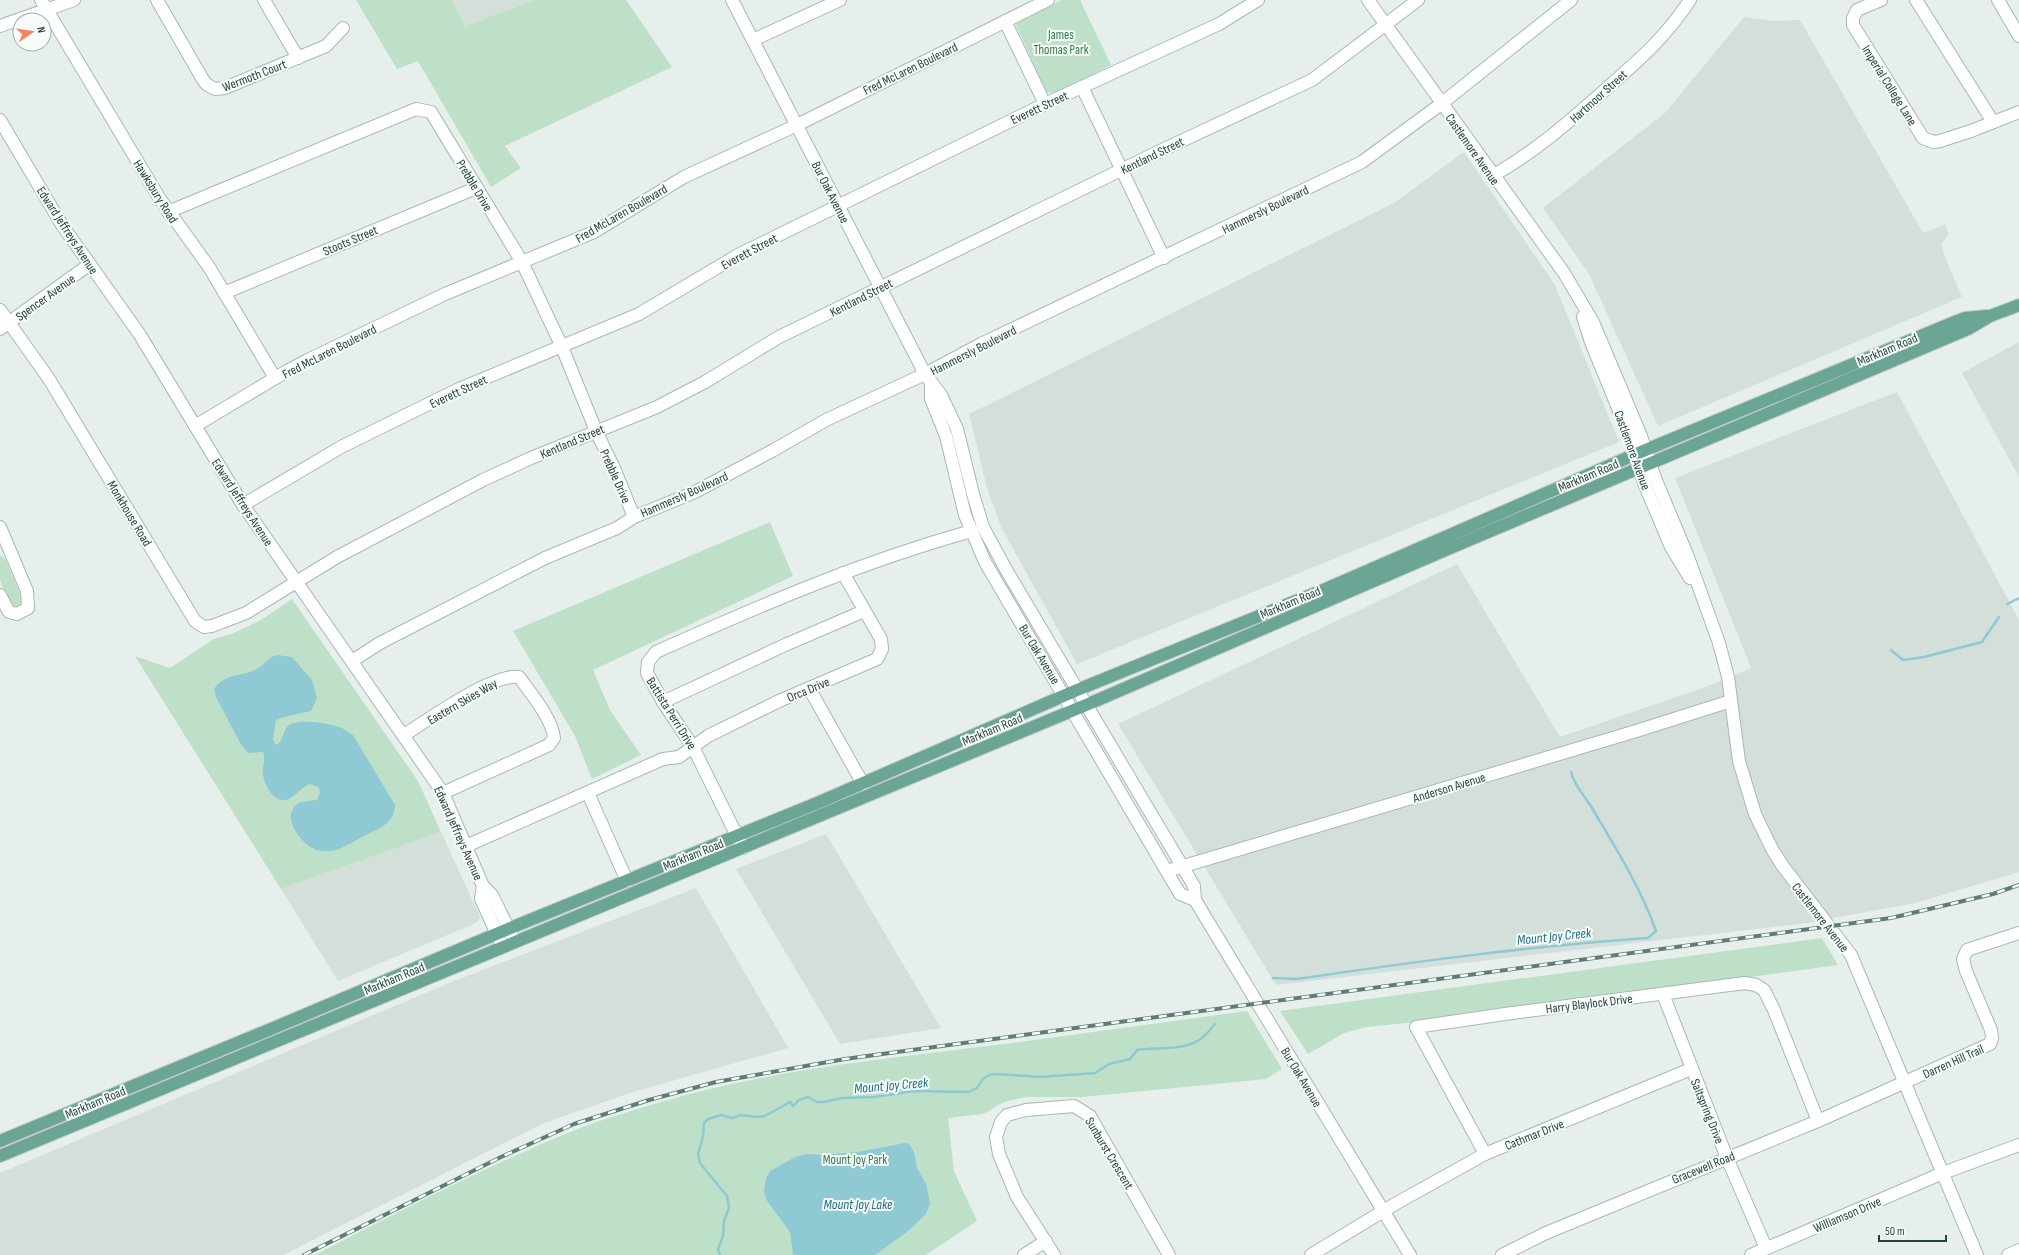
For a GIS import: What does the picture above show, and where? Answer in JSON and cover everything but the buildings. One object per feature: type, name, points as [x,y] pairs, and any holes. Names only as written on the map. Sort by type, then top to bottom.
[{"type":"main road","name":"Markham Road","points":[[0,1156],[1086,706],[1968,329],[1990,316],[2019,305]]},
{"type":"main road","name":"Markham Road","points":[[0,1142],[508,928],[738,836],[863,784],[1077,690],[1328,588],[1641,452],[1961,320],[1990,316]]},
{"type":"street","points":[[0,26],[44,4],[74,0]]},
{"type":"street","name":"Wermoth Court","points":[[156,0],[202,78],[211,88],[225,88],[326,46],[342,28]]},
{"type":"street","points":[[264,0],[298,58]]},
{"type":"street","name":"Bur Oak Avenue","points":[[732,0],[928,379],[942,395],[957,429],[973,494],[983,527],[1031,614],[1194,886],[1195,900],[1410,1255]]},
{"type":"street","points":[[753,40],[840,0]]},
{"type":"street","name":"Everett Street","points":[[243,505],[341,447],[459,389],[639,314],[738,255],[1045,104],[1219,24],[1258,0]]},
{"type":"street","name":"Castlemore Avenue","points":[[1368,0],[1492,176],[1564,273],[1578,298],[1591,342],[1641,452],[1645,466],[1688,557],[1700,596],[1719,643],[1732,701],[1742,773],[1755,814],[1763,832],[1793,881],[1848,951],[1906,1083],[1977,1255]]},
{"type":"street","name":"Kentland Street","points":[[296,581],[344,553],[483,480],[657,406],[705,382],[779,337],[1122,170],[1312,80],[1418,0]]},
{"type":"street","name":"Hammersly Boulevard","points":[[352,661],[380,643],[545,558],[617,528],[634,516],[695,492],[826,420],[928,379],[981,344],[1164,258],[1362,162],[1441,104],[1571,0]]},
{"type":"street","name":"Hartmoor Street","points":[[1492,176],[1568,123],[1645,54],[1675,22],[1690,0]]},
{"type":"street","name":"Imperial College Lane","points":[[1881,0],[1857,10],[1853,18],[1853,25],[1923,138],[1934,142],[1972,131],[1993,122]]},
{"type":"street","points":[[1916,0],[1993,122],[2019,112]]},
{"type":"street","points":[[1998,0],[2019,36]]},
{"type":"street","name":"Fred McLaren Boulevard","points":[[195,426],[294,368],[445,294],[594,232],[684,177],[796,125],[1043,1]]},
{"type":"street","name":"Hawksbury Road","points":[[44,4],[168,212],[209,267],[275,378]]},
{"type":"street","points":[[1005,21],[1045,104]]},
{"type":"street","points":[[1082,87],[1164,258]]},
{"type":"street","name":"Prebble Drive","points":[[168,212],[416,109],[427,110],[433,115],[522,262],[562,347],[596,431],[614,468],[634,516]]},
{"type":"street","name":"Edward Jeffreys Avenue","points":[[0,120],[62,225],[140,334],[243,505],[443,793],[483,886],[492,895],[515,942]]},
{"type":"street","name":"Stoots Street","points":[[224,293],[476,188]]},
{"type":"street","name":"Spencer Avenue","points":[[5,326],[90,264]]},
{"type":"street","name":"Monkhouse Road","points":[[0,310],[5,326],[49,379],[195,621],[204,627],[208,627],[238,617],[254,610],[296,581]]},
{"type":"street","name":"Bur Oak Avenue","points":[[928,379],[931,399],[946,436],[965,515],[985,562],[1074,710],[1180,894],[1195,900]]},
{"type":"street","points":[[0,527],[4,546],[27,591],[28,608],[17,614],[9,612],[0,595]]},
{"type":"street","name":"Battista Perri Drive","points":[[743,848],[693,746],[663,702],[647,673],[648,662],[656,652],[769,602],[843,573],[972,531]]},
{"type":"street","points":[[663,702],[737,669],[785,645],[864,611],[843,573]]},
{"type":"street","name":"Orca Drive","points":[[466,846],[663,759],[679,757],[708,736],[779,701],[877,659],[882,650],[881,639],[864,611]]},
{"type":"street","name":"Eastern Skies Way","points":[[404,735],[475,691],[502,678],[511,676],[519,677],[527,687],[554,729],[554,738],[549,745],[443,793]]},
{"type":"street","points":[[809,688],[863,784]]},
{"type":"street","name":"Anderson Avenue","points":[[1167,871],[1732,701]]},
{"type":"street","points":[[588,793],[627,881]]},
{"type":"street","name":"Edward Jeffreys Avenue","points":[[483,886],[481,898],[503,947]]},
{"type":"street","name":"Darren Hill Trail","points":[[1906,1083],[1990,1044],[1992,1038],[1991,1030],[1966,971],[1963,959],[1967,950],[2019,933]]},
{"type":"street","name":"Harry Blaylock Drive","points":[[1485,1154],[1416,1027],[1745,983],[1756,985],[1764,990],[1774,1010],[1818,1121]]},
{"type":"street","name":"Saltspring Drive","points":[[1663,994],[1727,1158],[1766,1248]]},
{"type":"street","name":"Cathmar Drive","points":[[1310,1255],[1383,1211],[1485,1154],[1691,1069]]},
{"type":"street","name":"Gracewell Road","points":[[1502,1255],[1546,1233],[1818,1121],[1906,1083]]},
{"type":"street","name":"Sunburst Crescent","points":[[1054,1255],[1017,1197],[999,1154],[996,1138],[1001,1122],[1007,1115],[1026,1110],[1074,1106],[1090,1116],[1169,1255]]},
{"type":"street","name":"Williamson Drive","points":[[1751,1255],[1943,1173],[2019,1145]]},
{"type":"street","points":[[1024,1255],[1046,1242]]},
{"type":"street","points":[[2008,1255],[2019,1250]]},
{"type":"shaded area","points":[[452,0],[534,0],[465,26]]},
{"type":"shaded area","points":[[1744,17],[1774,21],[1800,20],[1922,231],[1924,233],[1945,224],[1949,234],[1942,243],[1943,252],[1962,297],[1658,426],[1589,274],[1543,208],[1665,113]]},
{"type":"shaded area","points":[[1464,152],[1555,285],[1619,442],[1077,664],[1001,527],[987,488],[969,414],[1394,203]]},
{"type":"shaded area","points":[[2019,342],[2019,477],[1962,373]]},
{"type":"shaded area","points":[[1897,392],[2019,620],[2019,872],[1915,903],[1807,923],[1276,985],[1118,724],[1457,564],[1560,737],[1714,684],[1751,668],[1675,478]]},
{"type":"shaded area","points":[[441,832],[480,917],[476,923],[338,981],[281,889]]},
{"type":"shaded area","points":[[826,834],[941,1028],[840,1044],[736,869]]},
{"type":"shaded area","points":[[696,888],[788,1048],[630,1093],[544,1123],[283,1255],[0,1255],[0,1173],[449,983]]},
{"type":"green space","points":[[356,0],[452,0],[465,26],[534,0],[626,0],[672,67],[505,146],[521,168],[491,187],[418,61],[397,69]]},
{"type":"green space","name":"James Thomas Park","points":[[1062,0],[1080,0],[1111,65],[1058,92],[1050,93],[1046,91],[1016,25],[1018,21]]},
{"type":"green space","points":[[770,522],[793,576],[593,670],[610,710],[641,755],[592,779],[575,736],[513,631]]},
{"type":"green space","points":[[0,555],[5,558],[21,596],[22,602],[17,607],[10,604],[0,580]]},
{"type":"green space","points":[[292,599],[418,781],[441,832],[281,889],[135,656],[170,668],[214,639],[234,633],[261,620]]},
{"type":"green space","points":[[1822,938],[1838,965],[1427,1021],[1367,1027],[1344,1033],[1308,1054],[1280,1011]]},
{"type":"green space","name":"Mount Joy Park","points":[[1247,1011],[1282,1069],[1266,1079],[1083,1097],[1025,1097],[1004,1102],[983,1114],[948,1118],[954,1171],[977,1221],[926,1255],[315,1255],[444,1190],[542,1144],[604,1119],[693,1093],[771,1076],[851,1063]]},
{"type":"water","points":[[277,655],[292,657],[312,680],[317,698],[311,711],[276,720],[273,740],[276,745],[280,741],[287,727],[298,722],[322,723],[342,728],[353,735],[395,805],[392,816],[386,824],[336,850],[320,851],[309,846],[298,835],[291,821],[293,808],[299,803],[317,800],[320,792],[318,787],[309,784],[291,798],[286,800],[277,799],[273,796],[267,787],[264,778],[263,752],[248,753],[240,743],[216,697],[214,689],[223,680],[251,672],[271,657]]},
{"type":"water","name":"Mount Joy Lake","points":[[905,1143],[909,1144],[914,1152],[917,1168],[926,1184],[930,1203],[926,1214],[907,1232],[875,1255],[793,1255],[790,1232],[767,1201],[764,1191],[766,1178],[770,1171],[795,1157],[808,1154],[822,1155],[858,1152]]},
{"type":"waterway","name":"Mount Joy Creek","points":[[2007,604],[2019,598]]},
{"type":"waterway","name":"Mount Joy Creek","points":[[1891,650],[1903,660],[1924,657],[1982,642],[1999,617]]},
{"type":"waterway","name":"Mount Joy Creek","points":[[1273,978],[1297,979],[1472,955],[1560,945],[1648,938],[1656,931],[1643,899],[1592,808],[1577,787],[1571,772]]},
{"type":"waterway","name":"Mount Joy Creek","points":[[720,1255],[718,1249],[723,1236],[724,1221],[729,1208],[727,1196],[700,1163],[698,1154],[703,1137],[704,1123],[708,1119],[721,1115],[732,1118],[741,1115],[757,1117],[765,1116],[790,1102],[793,1106],[799,1100],[808,1097],[817,1102],[824,1102],[842,1098],[875,1097],[914,1091],[969,1092],[977,1088],[983,1079],[989,1075],[996,1074],[1040,1077],[1095,1073],[1109,1064],[1130,1059],[1137,1050],[1180,1047],[1196,1042],[1206,1035],[1215,1024]]},
{"type":"railway","points":[[304,1255],[501,1157],[574,1124],[649,1100],[716,1082],[845,1059],[1891,918],[1993,894],[2019,885]]}]
